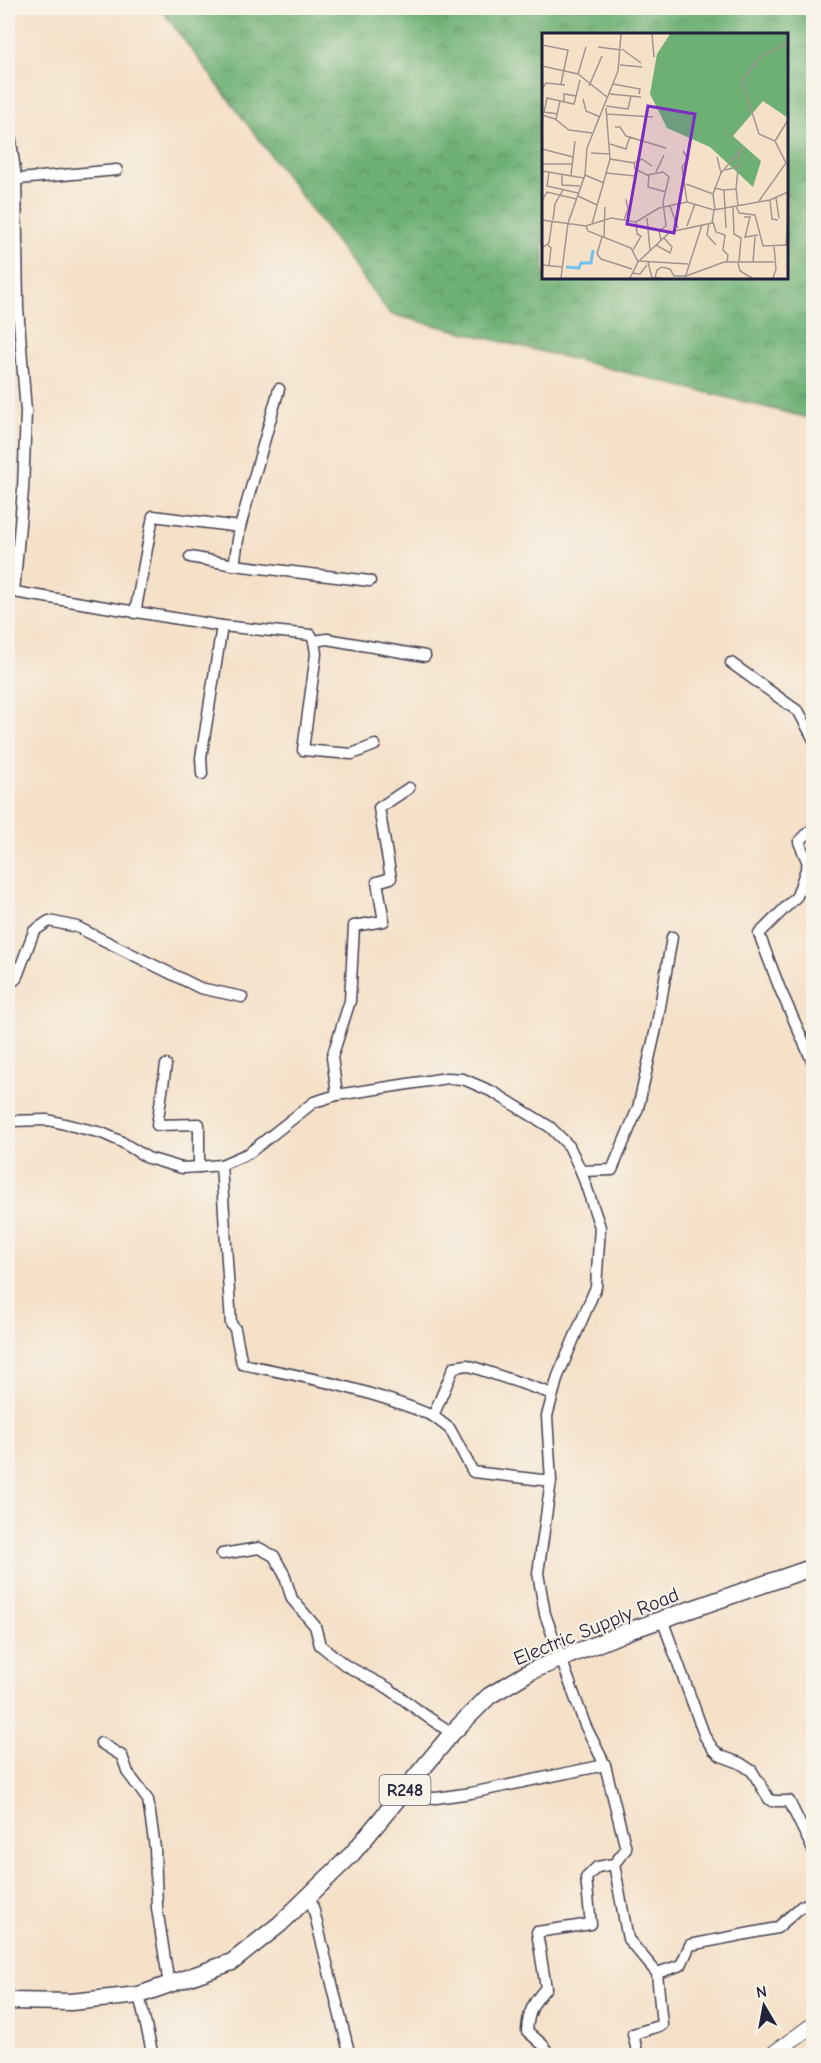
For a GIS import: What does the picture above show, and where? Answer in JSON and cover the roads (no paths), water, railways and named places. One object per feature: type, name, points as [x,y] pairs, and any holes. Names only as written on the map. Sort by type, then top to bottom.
[{"type":"main road","name":"Electric Supply Road","points":[[8,2001],[71,2002],[139,1995],[232,1962],[280,1924],[352,1854],[452,1732],[489,1696],[531,1671],[662,1619],[813,1567]]},
{"type":"main road","points":[[770,2055],[813,2024]]},
{"type":"street","points":[[8,120],[26,412],[23,490],[11,592],[222,626],[311,635],[316,654],[303,750],[352,754],[375,745]]},
{"type":"street","points":[[12,179],[117,170]]},
{"type":"street","points":[[234,565],[240,527],[279,389]]},
{"type":"street","points":[[135,613],[153,516],[240,527]]},
{"type":"street","points":[[190,557],[234,565],[370,581]]},
{"type":"street","points":[[202,774],[201,758],[222,626]]},
{"type":"street","points":[[314,641],[327,639],[425,656]]},
{"type":"street","points":[[731,663],[799,712],[813,740]]},
{"type":"street","points":[[337,1095],[332,1058],[350,1001],[354,926],[384,921],[377,882],[391,878],[379,808],[409,788]]},
{"type":"street","points":[[813,827],[799,842],[808,863],[797,896],[759,934],[813,1065]]},
{"type":"street","points":[[8,983],[16,979],[34,931],[49,921],[77,927],[200,988],[242,997]]},
{"type":"street","points":[[581,1171],[612,1170],[638,1108],[657,1024],[672,937]]},
{"type":"street","points":[[166,1065],[157,1125],[199,1124],[200,1167]]},
{"type":"street","points":[[8,1121],[48,1120],[102,1133],[148,1158],[182,1168],[221,1165],[249,1153],[314,1102],[337,1095],[447,1078],[463,1079],[493,1092],[550,1127],[569,1146],[581,1171],[600,1227],[596,1287],[558,1376],[547,1416],[551,1480],[538,1573],[544,1614],[585,1725],[605,1766],[626,1849],[614,1864],[597,1867],[586,1878],[591,1924],[537,1932],[546,1988],[536,1999],[528,2015],[527,2031],[543,2045],[550,2055]]},
{"type":"street","points":[[221,1165],[231,1324],[235,1329],[242,1364],[324,1380],[433,1416],[450,1429],[473,1473],[551,1480]]},
{"type":"street","points":[[433,1416],[454,1367],[460,1365],[467,1365],[553,1394]]},
{"type":"street","points":[[222,1554],[260,1548],[274,1556],[284,1574],[292,1599],[315,1626],[320,1644],[345,1665],[388,1688],[452,1732]]},
{"type":"street","points":[[662,1619],[705,1737],[721,1756],[740,1763],[752,1771],[769,1799],[789,1801],[813,1852]]},
{"type":"street","points":[[101,1743],[122,1756],[128,1773],[148,1800],[155,1848],[157,1908],[169,1985]]},
{"type":"street","points":[[400,1796],[436,1798],[459,1795],[605,1766]]},
{"type":"street","points":[[614,1864],[628,1939],[657,1973],[662,2025],[633,2034],[638,2055]]},
{"type":"street","points":[[310,1894],[350,2055]]},
{"type":"street","points":[[657,1973],[681,1965],[690,1945],[777,1928],[802,1906],[813,1901]]},
{"type":"street","points":[[139,1995],[153,2055]]}]
